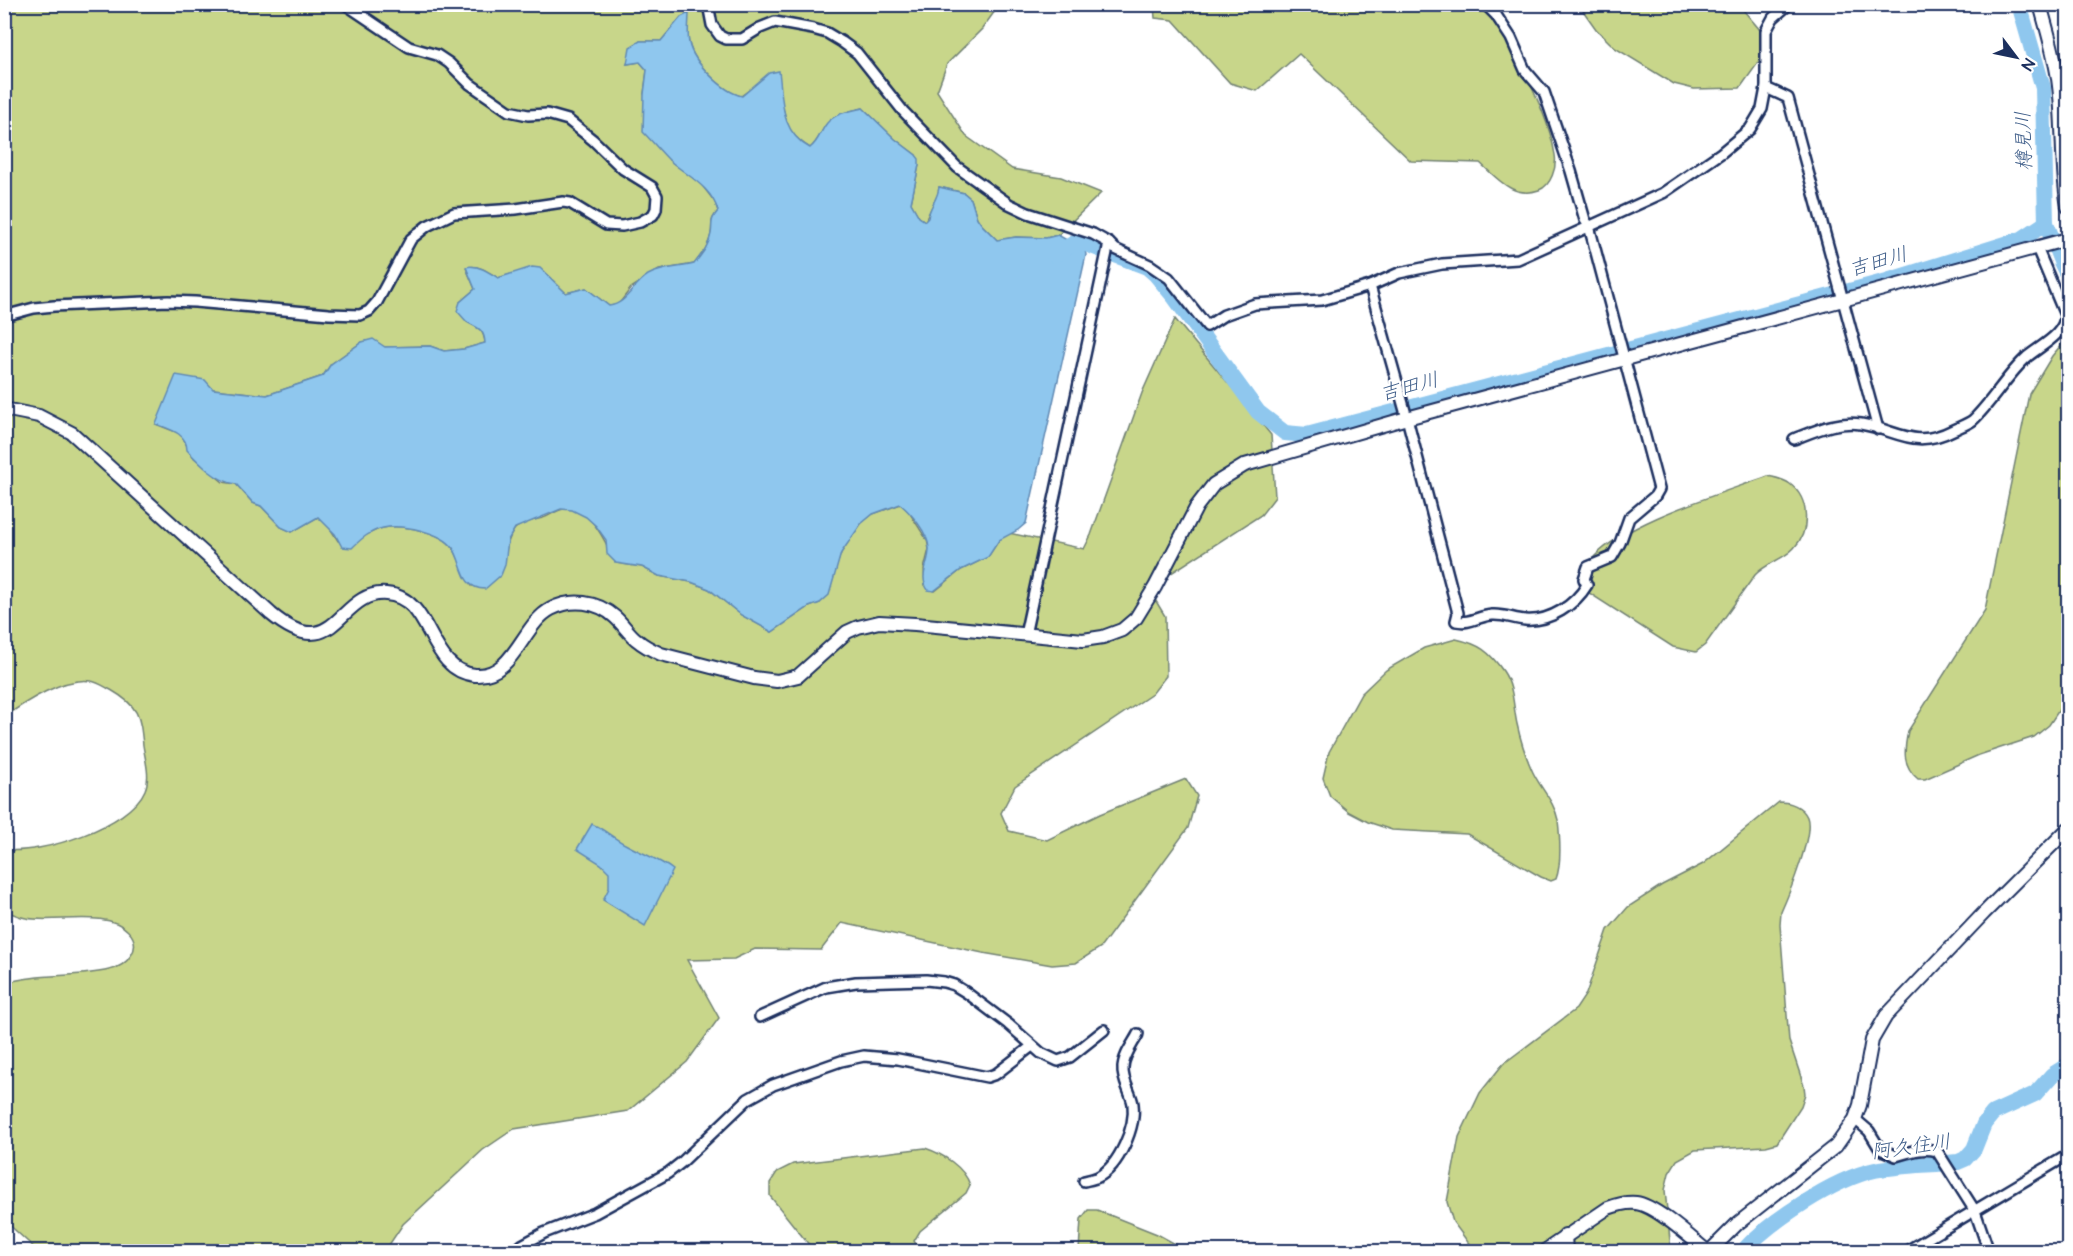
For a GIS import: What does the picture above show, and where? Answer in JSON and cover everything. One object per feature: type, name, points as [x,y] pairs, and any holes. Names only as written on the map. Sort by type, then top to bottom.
[{"type":"street","points":[[4,316],[34,308],[54,306],[168,301],[360,315],[369,311],[377,302],[411,239],[428,226],[454,213],[516,209],[563,202],[570,203],[606,225],[640,222],[652,215],[658,202],[656,191],[623,169],[578,127],[560,117],[509,111],[470,84],[449,63],[437,55],[409,47],[345,4]]},
{"type":"street","points":[[708,4],[712,25],[720,36],[726,39],[742,39],[775,22],[827,33],[842,42],[857,53],[903,111],[957,167],[994,195],[1028,213],[1093,234],[1109,243],[1114,249],[1150,265],[1169,278],[1207,326],[1224,315],[1255,304],[1322,300],[1370,286],[1399,273],[1442,264],[1518,259],[1663,192],[1734,143],[1749,129],[1762,109],[1766,88],[1766,31],[1773,18],[1789,4]]},
{"type":"street","points":[[1370,286],[1458,613],[1456,621],[1466,623],[1483,616],[1496,614],[1522,620],[1537,619],[1562,611],[1581,595],[1587,585],[1584,579],[1588,567],[1612,557],[1629,518],[1659,492],[1659,484],[1588,226],[1544,92],[1525,70],[1506,30],[1485,4]]},
{"type":"street","points":[[2040,4],[2064,86],[2064,173],[2068,207]]},
{"type":"street","points":[[1766,88],[1788,99],[1878,429]]},
{"type":"street","points":[[4,409],[39,416],[72,433],[288,627],[308,634],[316,632],[330,627],[369,597],[385,594],[397,596],[414,607],[447,663],[462,672],[474,675],[488,673],[502,666],[544,613],[562,605],[579,602],[601,608],[614,616],[634,639],[661,654],[777,681],[798,676],[847,632],[869,624],[892,622],[1083,640],[1103,637],[1122,630],[1136,618],[1197,506],[1214,484],[1245,465],[1407,418],[2068,239]]},
{"type":"street","points":[[1025,635],[1109,243]]},
{"type":"street","points":[[1794,439],[1837,425],[1859,424],[1921,440],[1940,437],[1972,421],[2025,359],[2061,330],[2065,322],[2065,315],[2040,247]]},
{"type":"street","points":[[1543,1251],[1608,1208],[1619,1204],[1637,1203],[1650,1207],[1708,1251],[1737,1224],[1836,1146],[1854,1119],[1860,1105],[1872,1041],[1886,1016],[2068,829]]},
{"type":"street","points":[[760,1017],[826,987],[856,982],[926,980],[954,985],[1008,1024],[1041,1053],[1058,1061],[1070,1057],[1104,1030]]},
{"type":"street","points":[[1084,1181],[1098,1177],[1112,1165],[1128,1139],[1133,1105],[1123,1068],[1125,1057],[1138,1034]]},
{"type":"street","points":[[514,1251],[544,1233],[604,1209],[668,1173],[748,1099],[774,1085],[864,1056],[898,1059],[987,1077],[996,1074],[1032,1046]]},
{"type":"street","points":[[1854,1119],[1869,1131],[1880,1149],[1896,1156],[1915,1150],[1937,1151],[1975,1211],[1989,1251]]},
{"type":"street","points":[[1905,1251],[2068,1155]]},
{"type":"street","points":[[1565,1235],[1566,1251]]},
{"type":"green space","points":[[1000,4],[982,29],[947,64],[937,91],[966,136],[1012,169],[1061,177],[1101,193],[1058,235],[1046,238],[1016,237],[997,240],[977,218],[971,199],[964,193],[939,187],[925,221],[919,217],[911,203],[919,165],[916,155],[895,139],[863,108],[844,113],[831,120],[810,148],[792,132],[784,111],[752,88],[741,96],[726,89],[702,67],[688,40],[688,14],[681,17],[661,41],[640,41],[627,64],[640,62],[647,70],[644,94],[669,160],[701,184],[715,202],[718,211],[712,220],[710,238],[694,264],[659,270],[631,288],[618,305],[609,306],[586,288],[566,293],[547,275],[515,273],[498,278],[483,269],[466,268],[475,289],[460,302],[467,322],[480,329],[485,343],[464,349],[444,351],[430,346],[385,347],[362,342],[331,364],[323,376],[267,395],[213,389],[156,424],[181,434],[192,456],[223,482],[236,484],[253,503],[261,506],[281,527],[292,532],[318,517],[328,525],[338,541],[366,535],[383,528],[400,527],[421,530],[448,542],[472,586],[501,574],[509,540],[514,530],[528,522],[564,509],[574,510],[583,514],[597,528],[616,563],[642,567],[659,576],[691,582],[709,589],[741,615],[772,632],[809,607],[820,603],[829,588],[841,553],[861,523],[873,514],[901,504],[909,512],[927,540],[929,549],[924,569],[925,585],[935,591],[961,570],[988,557],[999,540],[1009,533],[1084,549],[1142,393],[1175,319],[1271,435],[1275,497],[1261,515],[1148,588],[1165,616],[1166,676],[1152,694],[1015,786],[1001,813],[1009,831],[1047,840],[1100,814],[1186,779],[1197,796],[1188,828],[1101,947],[1076,963],[1052,965],[842,923],[821,950],[755,949],[734,959],[687,960],[719,1018],[687,1062],[628,1111],[514,1129],[483,1150],[403,1224],[385,1251],[39,1252],[5,1221],[5,983],[116,968],[131,955],[134,943],[128,931],[119,924],[107,921],[80,918],[37,919],[5,911],[5,850],[40,848],[61,843],[104,826],[136,803],[145,790],[148,774],[141,726],[133,707],[120,696],[96,682],[80,681],[57,686],[5,717],[4,527],[10,511],[5,495],[5,5]]},
{"type":"green space","points":[[1154,5],[1495,5],[1548,125],[1555,155],[1552,175],[1543,188],[1521,192],[1506,186],[1480,163],[1411,161],[1299,54],[1257,91],[1230,83],[1173,20],[1155,18]]},
{"type":"green space","points":[[1579,5],[1739,5],[1760,30],[1768,49],[1740,88],[1694,89],[1674,84],[1615,48],[1596,29]]},
{"type":"green space","points":[[2068,342],[2068,679],[2061,707],[2049,725],[2034,737],[1979,755],[1925,779],[1918,779],[1907,763],[1908,731],[1985,610],[2029,394],[2052,356],[2062,344]]},
{"type":"green space","points":[[1768,476],[1788,482],[1797,490],[1804,506],[1803,533],[1790,552],[1755,575],[1705,645],[1696,652],[1673,647],[1583,587],[1584,575],[1590,561],[1628,532],[1700,500]]},
{"type":"green space","points":[[1456,639],[1471,643],[1488,653],[1507,677],[1518,729],[1527,757],[1558,820],[1560,858],[1556,879],[1551,881],[1541,877],[1467,834],[1392,830],[1368,822],[1349,812],[1330,796],[1323,778],[1329,752],[1361,694],[1386,670],[1424,648]]},
{"type":"green space","points":[[1779,802],[1799,807],[1807,817],[1808,825],[1804,850],[1781,912],[1780,925],[1789,1041],[1805,1094],[1801,1106],[1777,1143],[1766,1146],[1695,1150],[1677,1160],[1669,1173],[1665,1190],[1671,1251],[1478,1251],[1470,1245],[1453,1222],[1447,1202],[1459,1137],[1480,1093],[1503,1064],[1576,1009],[1586,994],[1608,930],[1628,907],[1662,885],[1703,864]]},
{"type":"green space","points":[[925,1148],[952,1162],[963,1172],[970,1185],[966,1193],[920,1231],[914,1241],[920,1250],[924,1251],[814,1251],[770,1196],[770,1183],[777,1172],[793,1164]]},
{"type":"green space","points":[[1088,1210],[1097,1210],[1157,1234],[1188,1251],[1079,1251],[1081,1219]]},
{"type":"water","points":[[689,13],[688,36],[692,51],[710,75],[726,89],[742,96],[769,73],[779,71],[788,125],[800,141],[810,148],[827,123],[844,113],[863,108],[919,159],[911,203],[919,217],[925,221],[939,187],[964,193],[971,199],[977,218],[997,240],[1016,237],[1046,238],[1058,235],[1085,250],[1086,255],[1026,523],[999,540],[988,557],[961,570],[934,591],[928,590],[924,580],[929,553],[928,542],[918,524],[900,504],[873,514],[861,524],[841,553],[829,595],[820,603],[809,607],[772,632],[741,615],[709,589],[691,582],[659,576],[642,567],[616,563],[607,554],[606,540],[596,526],[586,517],[572,510],[561,509],[515,528],[508,540],[505,565],[501,575],[485,589],[477,588],[467,580],[457,555],[448,542],[421,530],[400,527],[383,528],[366,536],[352,548],[342,547],[335,534],[318,517],[292,532],[281,527],[261,506],[253,503],[236,484],[222,480],[203,467],[187,450],[181,436],[156,424],[176,375],[205,380],[213,389],[267,395],[323,376],[331,364],[362,342],[373,339],[385,347],[430,346],[444,351],[464,349],[485,343],[482,332],[467,322],[457,311],[460,302],[475,289],[466,267],[479,268],[498,278],[532,267],[540,268],[566,293],[586,288],[609,306],[621,302],[653,272],[694,264],[711,234],[712,220],[718,211],[715,202],[698,182],[669,160],[643,132],[647,70],[640,62],[627,64],[630,47],[640,41],[661,41],[681,17]]},
{"type":"water","points":[[592,824],[673,870],[645,926],[603,900],[609,888],[609,872],[601,864],[577,849]]},
{"type":"waterway","name":"樽見川","points":[[2019,4],[2043,88],[2046,223],[2068,276]]},
{"type":"waterway","name":"吉田川","points":[[1054,255],[1078,241],[1147,267],[1175,298],[1258,412],[1285,433],[1307,435],[1887,281],[2022,239],[2046,223]]},
{"type":"waterway","name":"阿久住川","points":[[1742,1252],[1769,1227],[1804,1203],[1841,1182],[1875,1170],[1958,1162],[1965,1159],[1974,1149],[1984,1124],[1993,1113],[2035,1094],[2052,1075],[2068,1065]]}]
